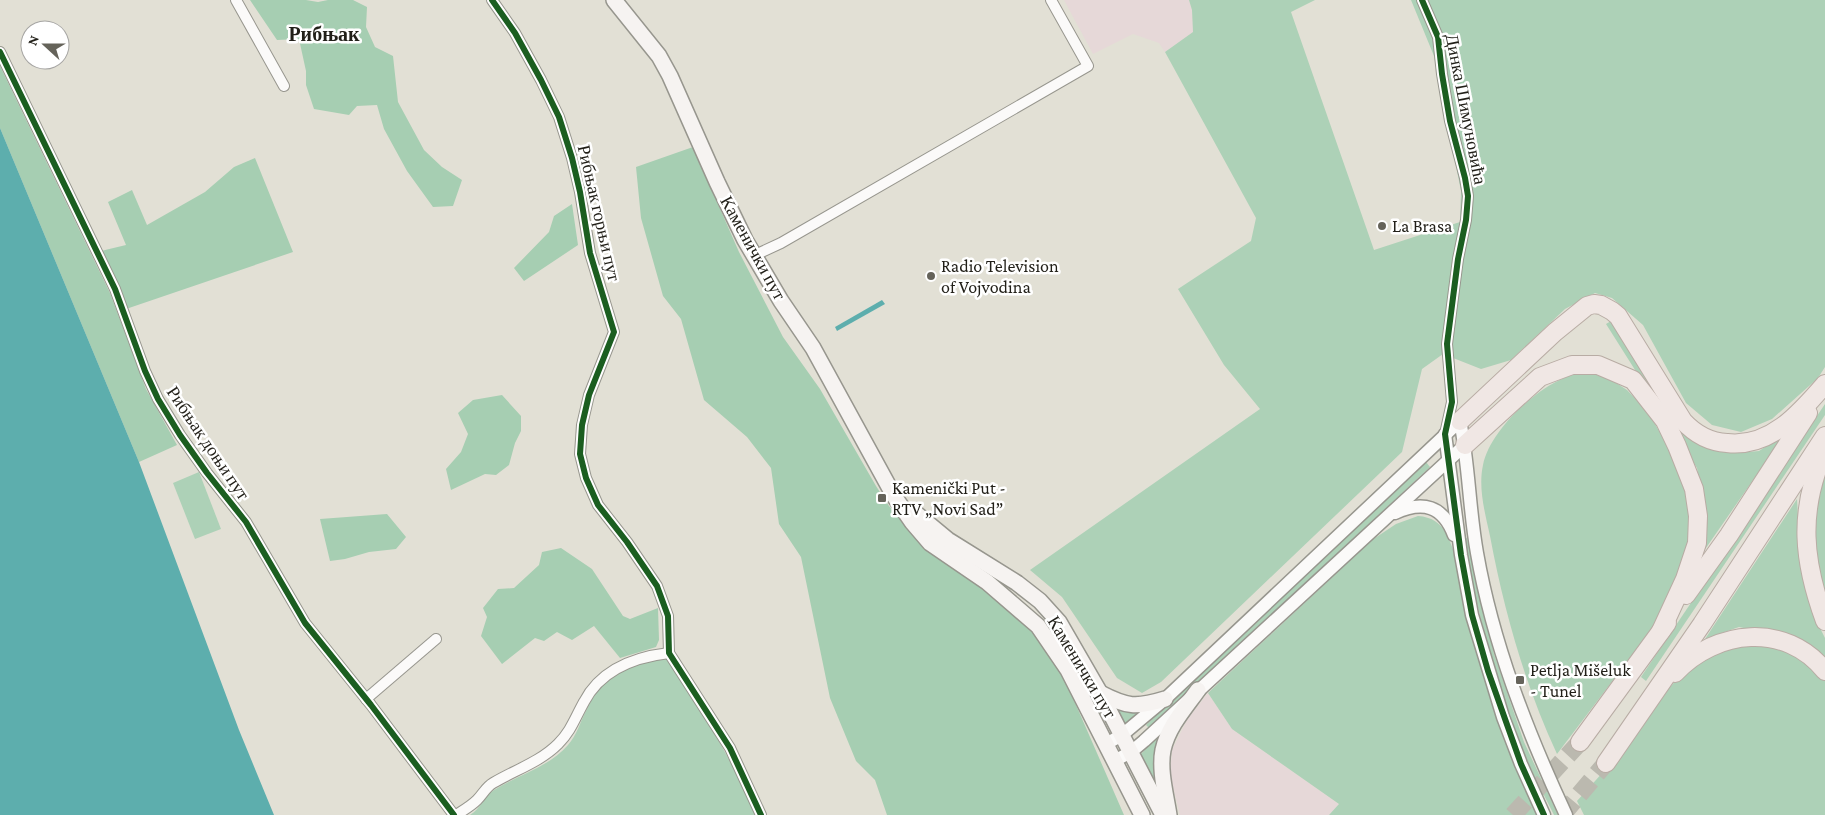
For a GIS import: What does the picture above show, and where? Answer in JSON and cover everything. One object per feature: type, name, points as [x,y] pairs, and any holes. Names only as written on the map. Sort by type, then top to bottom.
[{"type":"highway","points":[[1460,421],[1555,332],[1587,306],[1594,304],[1608,308],[1618,316],[1683,421],[1696,433],[1712,440],[1745,444],[1766,437],[1788,423],[1825,384]]},
{"type":"highway","points":[[1465,445],[1540,377],[1572,365],[1598,365],[1633,380],[1648,397],[1669,430],[1691,480],[1698,516],[1697,543],[1685,579],[1661,631]]},
{"type":"highway","points":[[1580,742],[1661,631],[1825,388]]},
{"type":"highway","points":[[1606,762],[1651,699],[1825,436]]},
{"type":"highway","points":[[1825,449],[1810,493],[1805,528],[1810,572],[1825,621]]},
{"type":"highway","points":[[1651,699],[1681,667],[1715,644],[1738,638],[1774,639],[1794,646],[1808,654],[1825,672]]},
{"type":"main road","name":"Каменички пут","points":[[614,0],[662,63],[716,182],[753,256],[813,348],[894,496],[912,522],[930,543],[987,582],[1038,626],[1068,670],[1142,815]]},
{"type":"main road","name":"Каменички пут","points":[[894,496],[948,540],[1017,582],[1040,601],[1059,622],[1100,693],[1164,815]]},
{"type":"main road","points":[[1169,815],[1163,776],[1163,750],[1170,731],[1198,690]]},
{"type":"main road","points":[[1100,693],[1118,702],[1131,705],[1144,705],[1165,699]]},
{"type":"street","points":[[236,0],[284,86]]},
{"type":"street","name":"Рибњак горњи пут","points":[[492,0],[515,33],[559,116],[580,192],[590,253],[614,332],[589,395],[582,425],[580,454],[586,478],[598,505],[627,542],[657,586],[668,616],[670,653],[730,748],[761,815]]},
{"type":"street","points":[[753,256],[780,243],[1088,66],[1051,0]]},
{"type":"street","name":"Динка Шимуновића","points":[[1422,0],[1438,37],[1450,121],[1466,178],[1468,196],[1447,344],[1452,402],[1445,434]]},
{"type":"street","name":"Рибњак доњи пут","points":[[0,52],[115,289],[145,371],[158,399],[180,435],[207,473],[246,522],[305,623],[455,815]]},
{"type":"street","name":"Динка Шимуновића","points":[[1452,402],[1460,421]]},
{"type":"street","points":[[1106,744],[1122,735],[1165,699],[1460,421],[1465,445],[1476,553],[1494,627],[1511,683],[1537,752],[1566,815]]},
{"type":"street","points":[[1445,434],[1461,556],[1472,615],[1488,671],[1521,764],[1544,815]]},
{"type":"street","points":[[1114,761],[1131,752],[1465,445]]},
{"type":"street","points":[[1384,518],[1415,506],[1426,506],[1438,511],[1451,526],[1461,556]]},
{"type":"street","points":[[366,700],[436,639]]},
{"type":"street","points":[[455,815],[470,807],[492,784],[546,755],[558,745],[571,730],[584,700],[606,674],[622,665],[670,653]]},
{"type":"shaded area","points":[[1064,0],[1189,0],[1194,32],[1165,52],[1159,43],[1133,34],[1093,54]]},
{"type":"shaded area","points":[[1208,693],[1232,729],[1339,804],[1329,815],[1180,815],[1170,775],[1172,750],[1187,720]]},
{"type":"green space","points":[[250,0],[306,0],[318,2],[353,0],[367,7],[366,27],[375,47],[393,56],[398,102],[424,150],[442,167],[462,180],[453,206],[433,207],[407,171],[384,129],[377,105],[357,106],[349,115],[314,109],[306,85],[306,71],[299,39],[277,40]]},
{"type":"green space","points":[[1189,0],[1315,0],[1291,12],[1374,250],[1460,222],[1461,191],[1434,56],[1411,0],[1825,0],[1825,367],[1818,378],[1772,419],[1741,432],[1712,425],[1686,403],[1643,325],[1612,298],[1595,293],[1565,309],[1511,360],[1481,369],[1443,354],[1422,369],[1402,452],[1161,682],[1142,693],[1117,678],[1062,597],[1030,570],[1260,409],[1224,365],[1178,289],[1251,241],[1256,218],[1165,52],[1193,32],[1192,10]]},
{"type":"green space","points":[[0,66],[110,293],[146,389],[177,445],[139,462],[0,128]]},
{"type":"green space","points":[[693,147],[739,252],[783,337],[820,389],[876,486],[889,506],[910,530],[1013,605],[1059,666],[1124,815],[887,815],[875,780],[856,761],[830,698],[801,557],[779,524],[771,468],[747,437],[704,400],[681,319],[663,296],[641,218],[636,167]]},
{"type":"green space","points":[[255,158],[293,252],[126,309],[101,251],[126,245],[108,202],[132,190],[147,225],[205,192],[234,167]]},
{"type":"green space","points":[[572,204],[578,245],[524,281],[514,268],[549,232],[554,216]]},
{"type":"green space","points":[[1611,321],[1706,447],[1735,453],[1759,451],[1785,434],[1699,558],[1703,501],[1697,468],[1606,324]]},
{"type":"green space","points":[[1586,373],[1607,377],[1627,390],[1647,411],[1672,452],[1682,474],[1691,513],[1689,541],[1677,578],[1652,629],[1557,754],[1525,674],[1509,620],[1484,509],[1481,483],[1487,452],[1494,439],[1515,414],[1539,392],[1552,384],[1569,376]]},
{"type":"green space","points":[[502,395],[521,416],[521,431],[515,443],[509,465],[496,475],[485,474],[451,490],[446,469],[461,452],[468,434],[458,413],[473,400]]},
{"type":"green space","points":[[1825,404],[1825,415],[1646,681],[1641,677]]},
{"type":"green space","points":[[1426,462],[1430,467],[1150,729],[1146,725]]},
{"type":"green space","points":[[1825,468],[1825,602],[1817,567],[1814,535],[1816,503]]},
{"type":"green space","points":[[199,472],[221,529],[195,539],[173,483]]},
{"type":"green space","points":[[1797,499],[1801,570],[1815,618],[1825,638],[1825,661],[1768,633],[1739,627],[1705,639]]},
{"type":"green space","points":[[387,514],[406,537],[396,549],[369,552],[330,561],[320,519]]},
{"type":"green space","points":[[1418,516],[1435,521],[1441,526],[1452,546],[1539,815],[1329,815],[1339,804],[1232,729],[1208,693],[1372,540],[1396,524]]},
{"type":"green space","points":[[1467,538],[1494,654],[1524,742],[1558,815],[1554,815],[1532,770],[1502,692],[1474,591],[1463,539]]},
{"type":"green space","points":[[561,548],[592,569],[623,616],[630,619],[658,608],[659,640],[656,647],[620,658],[594,626],[572,640],[557,632],[544,641],[535,638],[502,664],[481,636],[487,617],[483,608],[498,589],[514,588],[539,565],[542,552]]},
{"type":"green space","points":[[1759,643],[1793,651],[1819,672],[1825,680],[1825,815],[1584,815],[1577,801],[1614,760],[1656,703],[1686,669],[1719,648]]},
{"type":"green space","points":[[660,658],[667,658],[672,662],[727,756],[756,815],[470,815],[494,790],[543,765],[560,753],[576,733],[593,698],[608,681],[625,670]]},
{"type":"green space","points":[[1111,704],[1148,708],[1124,725]]},
{"type":"green space","points":[[1168,725],[1157,784],[1140,755]]},
{"type":"water","points":[[0,128],[139,462],[239,730],[274,815],[0,815]]},
{"type":"water","points":[[882,300],[885,304],[837,331],[835,327]]},
{"type":"tunnel","points":[[1513,815],[1580,742]]},
{"type":"tunnel","points":[[1562,815],[1606,763]]},
{"type":"cycle path","points":[[492,0],[515,33],[559,117],[580,192],[590,253],[614,332],[589,395],[582,425],[580,454],[586,478],[598,505],[627,542],[657,586],[668,616],[669,653],[730,748],[761,815]]},
{"type":"cycle path","points":[[1422,0],[1438,37],[1450,121],[1468,196],[1447,344],[1452,402],[1445,434],[1461,555],[1472,615],[1488,671],[1521,764],[1544,815]]},
{"type":"cycle path","points":[[0,52],[115,289],[145,371],[158,399],[180,435],[207,473],[246,522],[305,623],[371,705],[454,815]]},
{"type":"place","name":"La Brasa","points":[[1382,226]]},
{"type":"place","name":"Radio Television of Vojvodina","points":[[931,276]]},
{"type":"place","name":"Kamenički Put - RTV „Novi Sad”","points":[[882,498]]},
{"type":"place","name":"Petlja Mišeluk - Tunel","points":[[1520,680]]},
{"type":"district","name":"Рибњак","points":[[324,34]]}]
